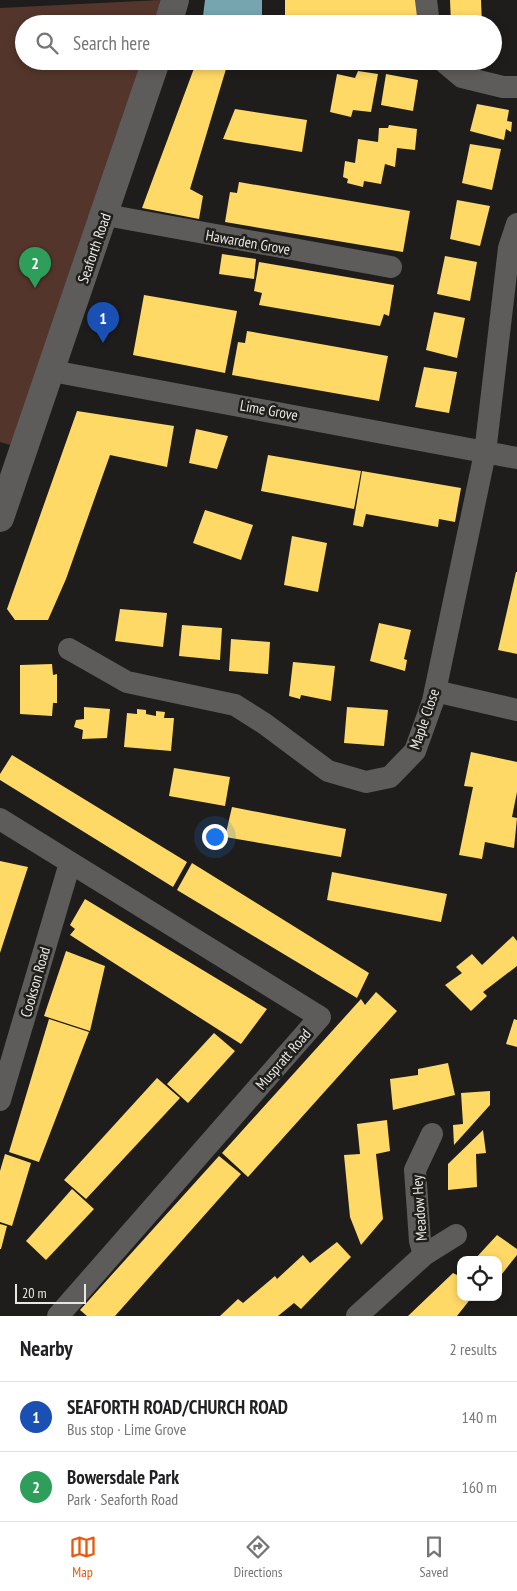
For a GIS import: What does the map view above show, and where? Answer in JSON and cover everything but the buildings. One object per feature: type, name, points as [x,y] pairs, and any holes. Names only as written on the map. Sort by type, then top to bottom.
[{"type":"street","points":[[171,15],[175,0]]},
{"type":"street","points":[[426,0],[428,15]]},
{"type":"street","name":"Seaforth Road","points":[[0,518],[106,215],[153,70]]},
{"type":"street","points":[[454,70],[462,77],[503,87],[517,86]]},
{"type":"street","name":"Hawarden Grove","points":[[106,215],[391,267]]},
{"type":"street","points":[[485,453],[509,248],[517,224]]},
{"type":"street","name":"Lime Grove","points":[[52,371],[272,410],[517,458]]},
{"type":"street","name":"Maple Close","points":[[69,649],[127,682],[235,704],[265,724],[328,772],[366,782],[390,777],[415,751],[435,691],[485,453]]},
{"type":"street","points":[[435,691],[517,710]]},
{"type":"street","name":"Muspratt Road","points":[[0,819],[320,1017],[58,1316]]},
{"type":"street","name":"Cookson Road","points":[[0,1100],[70,863]]},
{"type":"street","name":"Meadow Hey","points":[[424,1256],[420,1241],[415,1170],[432,1134]]},
{"type":"street","name":"Meadow Hey","points":[[357,1316],[424,1256],[456,1235]]},
{"type":"shaded area","points":[[160,0],[157,15],[15,15],[15,70],[142,70],[14,446],[0,442],[0,8]]},
{"type":"place","name":"Bowersdale Park","points":[[35,288]]},
{"type":"place","name":"SEAFORTH ROAD/CHURCH ROAD","points":[[103,343]]}]
